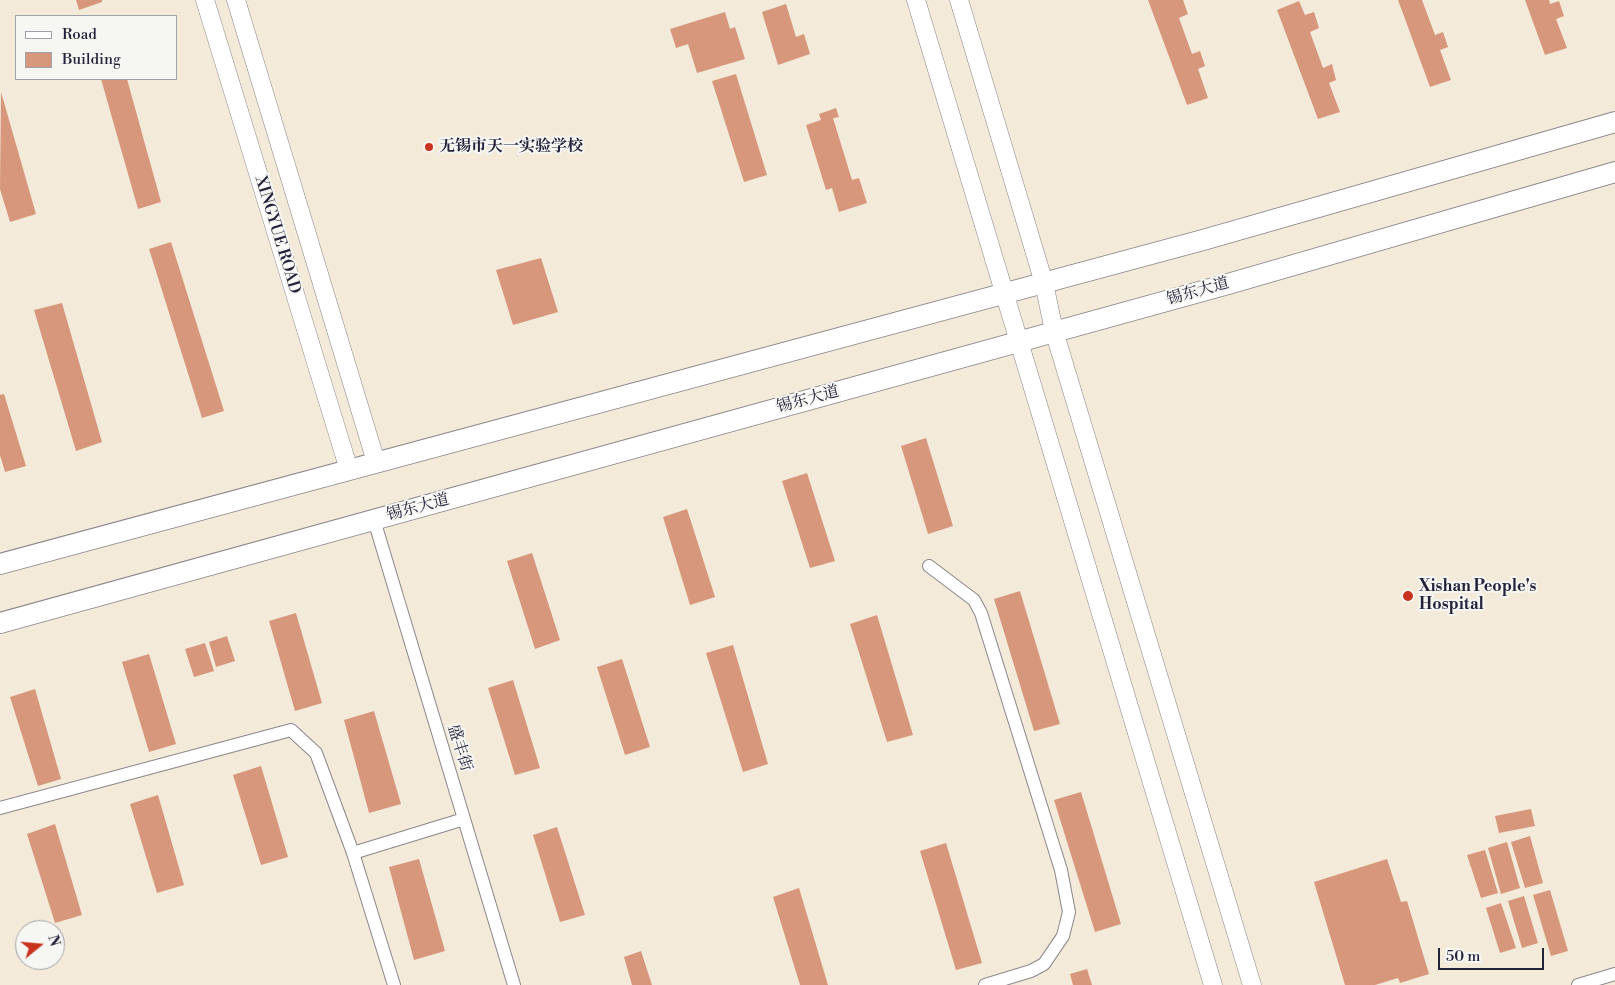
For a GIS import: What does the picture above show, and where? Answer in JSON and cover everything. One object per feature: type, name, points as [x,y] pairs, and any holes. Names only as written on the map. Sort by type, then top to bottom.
[{"type":"main road","name":"XINGYUE ROAD","points":[[205,0],[349,470]]},
{"type":"main road","name":"XINGYUE ROAD","points":[[236,0],[376,462]]},
{"type":"main road","points":[[916,0],[1213,985]]},
{"type":"main road","points":[[959,0],[1044,283],[1054,331],[1252,985]]},
{"type":"main road","points":[[0,564],[1203,240],[1615,122]]},
{"type":"main road","name":"锡东大道","points":[[0,623],[1019,341],[1615,172]]},
{"type":"street","name":"盛丰街","points":[[374,520],[514,985]]},
{"type":"street","points":[[929,566],[974,600],[981,613],[1033,776],[1034,789],[1061,870],[1069,912],[1063,936],[1044,964],[1031,971],[985,985]]},
{"type":"street","points":[[0,808],[291,730],[316,753],[353,853],[394,985]]},
{"type":"street","points":[[353,853],[464,819]]},
{"type":"street","points":[[1578,985],[1615,974]]},
{"type":"building","points":[[76,0],[102,0],[102,2],[79,10]]},
{"type":"building","points":[[1148,0],[1183,0],[1188,14],[1179,18],[1192,54],[1200,51],[1205,66],[1198,69],[1208,98],[1187,105]]},
{"type":"building","points":[[1398,0],[1422,0],[1435,35],[1443,32],[1448,47],[1440,50],[1451,80],[1430,87]]},
{"type":"building","points":[[1525,0],[1549,0],[1550,4],[1559,1],[1564,16],[1556,19],[1567,48],[1545,55]]},
{"type":"building","points":[[1299,1],[1305,15],[1314,12],[1319,28],[1310,32],[1323,68],[1332,64],[1336,80],[1329,83],[1340,112],[1318,119],[1277,10]]},
{"type":"building","points":[[786,4],[796,37],[804,34],[810,54],[778,65],[762,12]]},
{"type":"building","points":[[725,12],[730,29],[735,27],[745,59],[697,73],[688,44],[676,48],[670,29]]},
{"type":"building","points":[[736,74],[767,175],[744,182],[712,81]]},
{"type":"building","points":[[101,80],[127,80],[161,202],[138,209]]},
{"type":"building","points":[[1,92],[36,214],[10,222],[0,189]]},
{"type":"building","points":[[836,108],[839,117],[833,118],[852,180],[859,178],[867,203],[839,212],[832,188],[826,190],[806,125],[821,120],[819,114]]},
{"type":"building","points":[[171,242],[224,411],[202,418],[149,249]]},
{"type":"building","points":[[541,258],[558,312],[513,325],[496,270]]},
{"type":"building","points":[[62,303],[102,442],[76,451],[34,310]]},
{"type":"building","points":[[4,394],[26,466],[5,472],[0,455],[0,395]]},
{"type":"building","points":[[926,438],[953,526],[928,534],[901,446]]},
{"type":"building","points":[[807,473],[835,561],[810,568],[782,481]]},
{"type":"building","points":[[687,509],[715,597],[690,605],[663,517]]},
{"type":"building","points":[[532,553],[560,640],[535,649],[507,561]]},
{"type":"building","points":[[1020,591],[1060,724],[1034,731],[994,599]]},
{"type":"building","points":[[296,613],[322,703],[295,711],[269,621]]},
{"type":"building","points":[[877,615],[913,735],[887,742],[850,624]]},
{"type":"building","points":[[227,636],[235,661],[216,667],[209,642]]},
{"type":"building","points":[[205,643],[214,671],[194,677],[185,649]]},
{"type":"building","points":[[733,645],[768,764],[743,772],[706,653]]},
{"type":"building","points":[[149,654],[176,744],[149,752],[122,662]]},
{"type":"building","points":[[622,659],[650,747],[625,755],[597,667]]},
{"type":"building","points":[[513,680],[540,768],[515,775],[488,688]]},
{"type":"building","points":[[35,689],[61,779],[38,786],[10,697]]},
{"type":"building","points":[[374,711],[401,804],[369,813],[344,720]]},
{"type":"building","points":[[261,766],[288,857],[261,865],[233,775]]},
{"type":"building","points":[[1081,792],[1121,924],[1095,932],[1054,800]]},
{"type":"building","points":[[158,795],[184,885],[157,893],[130,804]]},
{"type":"building","points":[[1531,809],[1535,826],[1499,833],[1495,816]]},
{"type":"building","points":[[55,824],[82,915],[65,920],[54,920],[27,834]]},
{"type":"building","points":[[557,827],[585,915],[560,922],[533,835]]},
{"type":"building","points":[[1530,836],[1543,883],[1525,888],[1511,842]]},
{"type":"building","points":[[1507,842],[1520,888],[1501,894],[1488,848]]},
{"type":"building","points":[[946,843],[982,963],[956,970],[920,851]]},
{"type":"building","points":[[1485,850],[1498,893],[1481,898],[1467,855]]},
{"type":"building","points":[[419,859],[445,951],[414,960],[389,867]]},
{"type":"building","points":[[1387,859],[1401,902],[1407,901],[1429,974],[1400,983],[1398,978],[1375,985],[1345,985],[1314,882]]},
{"type":"building","points":[[799,888],[828,985],[800,985],[773,897]]},
{"type":"building","points":[[1550,890],[1568,951],[1551,956],[1533,895]]},
{"type":"building","points":[[1524,896],[1538,943],[1522,948],[1508,901]]},
{"type":"building","points":[[1501,903],[1516,948],[1500,953],[1486,908]]},
{"type":"building","points":[[641,951],[652,985],[632,985],[624,957]]},
{"type":"building","points":[[1087,969],[1092,985],[1073,985],[1070,974]]},
{"type":"place","name":"无锡市天一实验学校","points":[[429,147]]},
{"type":"place","name":"Xishan People's Hospital","points":[[1408,596]]}]
